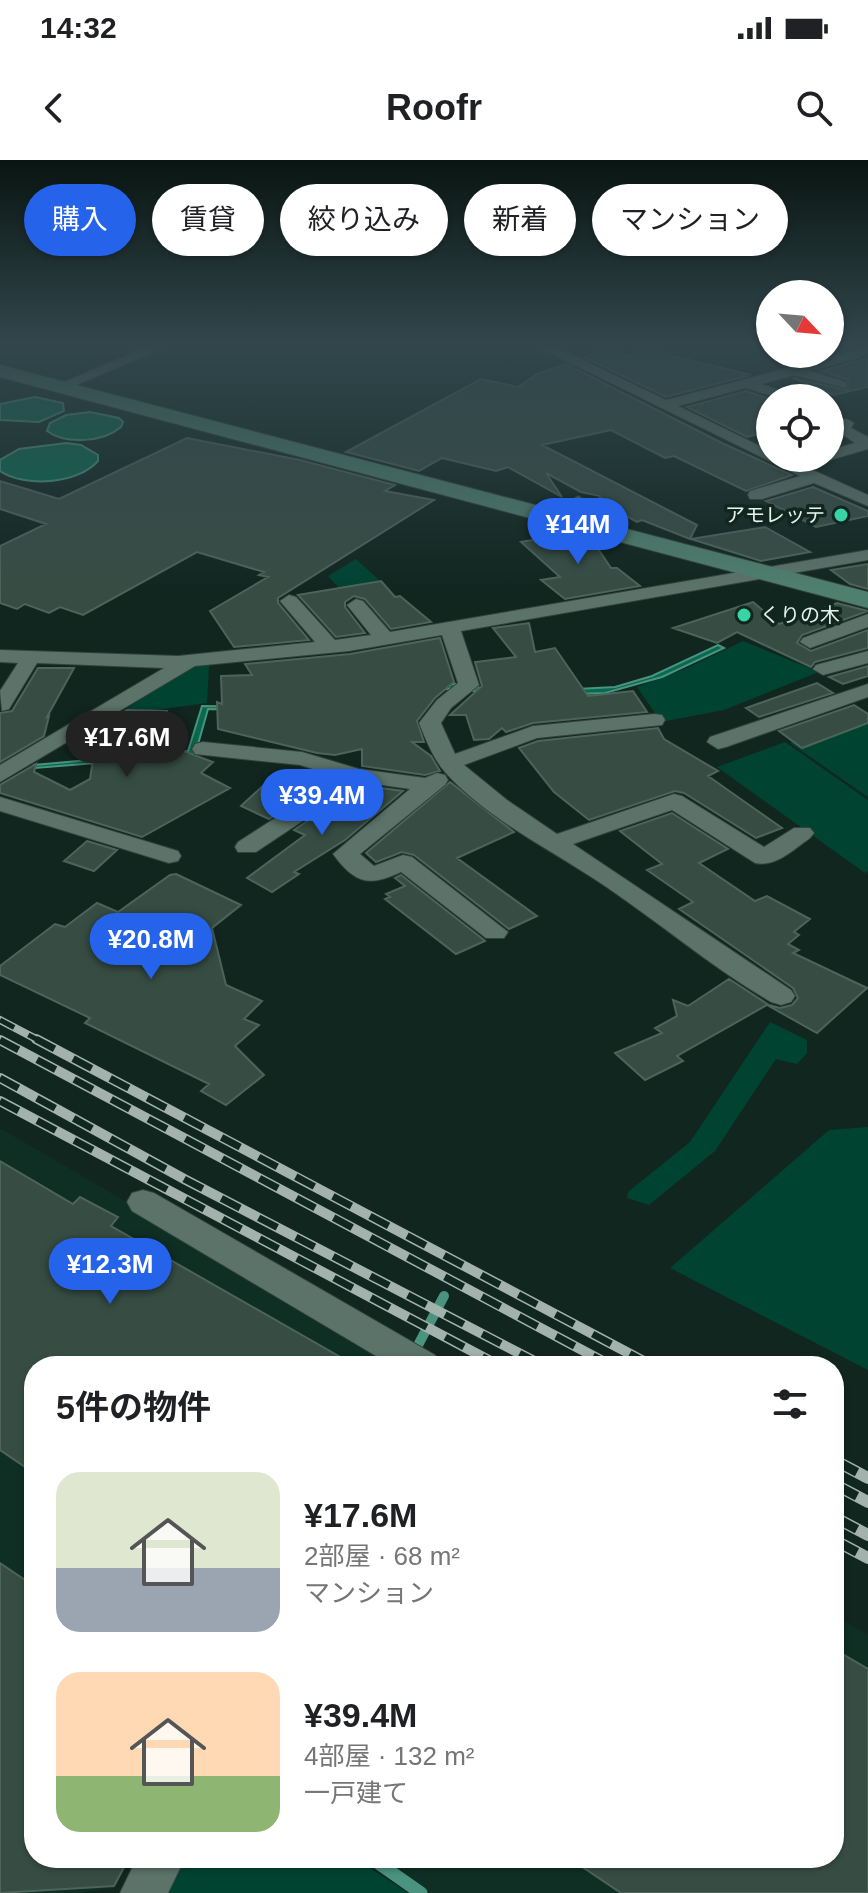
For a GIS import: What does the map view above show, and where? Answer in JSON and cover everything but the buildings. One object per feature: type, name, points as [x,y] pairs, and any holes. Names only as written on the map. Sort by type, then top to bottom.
[{"type":"street","points":[[215,428],[868,600]]},
{"type":"street","points":[[712,428],[756,449]]},
{"type":"street","points":[[844,428],[845,433],[868,444]]},
{"type":"street","points":[[844,451],[868,444]]},
{"type":"street","points":[[803,472],[868,501]]},
{"type":"street","points":[[756,495],[815,477]]},
{"type":"street","points":[[578,501],[617,523],[618,527],[613,533]]},
{"type":"street","points":[[0,656],[190,661],[330,647],[868,555]]},
{"type":"street","points":[[289,601],[330,647]]},
{"type":"street","points":[[356,605],[385,639]]},
{"type":"street","points":[[810,642],[868,620]]},
{"type":"street","points":[[450,628],[469,685],[444,704],[430,723],[453,766],[554,843],[634,895],[731,968],[781,996]]},
{"type":"street","points":[[2,705],[31,657]]},
{"type":"street","points":[[823,669],[868,657]]},
{"type":"street","points":[[0,775],[190,661]]},
{"type":"street","points":[[846,663],[868,677]]},
{"type":"street","points":[[718,742],[868,690]]},
{"type":"street","points":[[495,932],[403,862],[372,876],[345,854],[453,766],[533,732],[654,720]]},
{"type":"street","points":[[203,749],[302,759],[357,775],[429,785]]},
{"type":"street","points":[[247,847],[357,775]]},
{"type":"street","points":[[554,843],[674,801],[764,858],[802,833]]},
{"type":"street","points":[[0,804],[169,856]]},
{"type":"street","points":[[143,1202],[406,1356]]},
{"type":"street","points":[[143,1893],[157,1868]]},
{"type":"shaded area","points":[[48,428],[120,428],[105,436],[85,440],[64,438],[47,431]]},
{"type":"shaded area","points":[[66,443],[81,445],[98,455],[98,461],[78,475],[51,481],[23,480],[0,471],[0,460],[19,449]]},
{"type":"shaded area","points":[[356,559],[379,580],[347,587],[346,596],[328,576]]},
{"type":"shaded area","points":[[743,641],[819,672],[724,710],[661,722],[637,687],[687,668]]},
{"type":"shaded area","points":[[718,645],[724,648],[662,677],[605,693],[494,697],[473,691],[477,687],[496,693],[615,687],[652,676]]},
{"type":"shaded area","points":[[209,665],[207,703],[118,715],[186,668]]},
{"type":"shaded area","points":[[455,684],[455,688],[268,710],[208,709],[195,755],[35,768],[34,765],[188,751],[202,706],[280,707]]},
{"type":"shaded area","points":[[865,717],[868,719],[868,797],[790,743]]},
{"type":"shaded area","points":[[785,742],[868,800],[868,871],[865,873],[717,767]]},
{"type":"shaded area","points":[[770,1022],[807,1040],[807,1053],[797,1064],[776,1059],[715,1151],[649,1205],[627,1198],[628,1192],[690,1142]]},
{"type":"shaded area","points":[[868,1127],[868,1370],[670,1268],[829,1130]]},
{"type":"shaded area","points":[[0,1128],[391,1356],[24,1356],[24,1868],[125,1868],[114,1888],[76,1893],[0,1893]]},
{"type":"shaded area","points":[[844,1621],[868,1635],[868,1893],[430,1893],[394,1868],[844,1868]]},
{"type":"shaded area","points":[[167,1868],[370,1868],[408,1893],[154,1893]]},
{"type":"waterway","points":[[412,1356],[444,1296]]},
{"type":"waterway","points":[[385,1868],[421,1893]]},
{"type":"railway","points":[[0,1020],[40,1041]]},
{"type":"railway","points":[[36,1039],[634,1356]]},
{"type":"railway","points":[[0,1040],[593,1356]]},
{"type":"railway","points":[[0,1078],[186,1180],[525,1356]]},
{"type":"railway","points":[[0,1101],[481,1356]]},
{"type":"railway","points":[[844,1465],[868,1478]]},
{"type":"railway","points":[[844,1489],[868,1502]]},
{"type":"railway","points":[[844,1522],[868,1535]]},
{"type":"railway","points":[[844,1545],[868,1558]]},
{"type":"place","name":"アモレッテ","points":[[841,515]]},
{"type":"place","name":"くりの木","points":[[744,615]]}]
